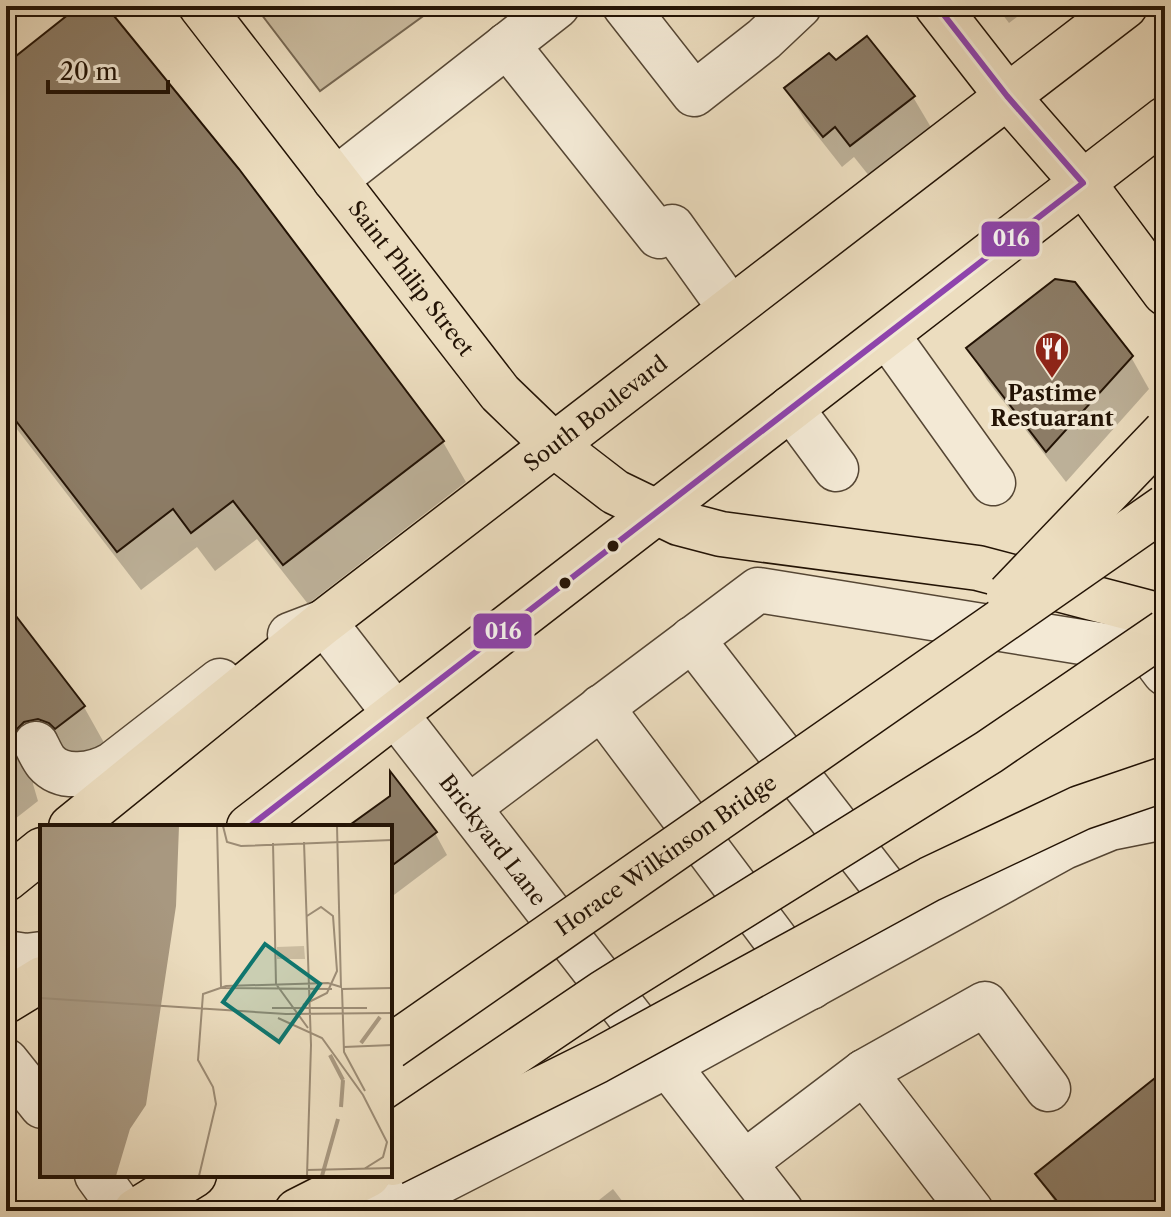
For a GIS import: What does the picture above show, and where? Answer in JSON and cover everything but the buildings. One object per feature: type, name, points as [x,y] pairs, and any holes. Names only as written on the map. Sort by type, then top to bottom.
[{"type":"main road","name":"Saint Philip Street","points":[[201,6],[500,393],[554,445],[615,492],[679,523],[721,534],[978,568],[1165,617]]},
{"type":"main road","points":[[937,6],[1007,96],[1083,183],[1165,293]]},
{"type":"main road","name":"South Boulevard","points":[[73,825],[324,622],[1125,6]]},
{"type":"main road","points":[[252,825],[1165,119]]},
{"type":"main road","points":[[942,664],[1165,432]]},
{"type":"main road","points":[[942,664],[1165,507]]},
{"type":"main road","points":[[392,1136],[603,993],[989,752],[1165,632]]},
{"type":"main road","name":"Horace Wilkinson Bridge","points":[[392,1046],[942,664]]},
{"type":"main road","points":[[392,1163],[597,1061],[943,873],[1080,808],[1165,779]]},
{"type":"main road","points":[[6,879],[40,852]]},
{"type":"main road","points":[[6,1001],[40,980]]},
{"type":"main road","points":[[136,1211],[191,1177]]},
{"type":"main road","points":[[281,1211],[331,1177]]},
{"type":"main road","points":[[297,1211],[364,1177]]},
{"type":"street","points":[[335,180],[557,6]]},
{"type":"street","points":[[625,6],[694,94],[764,39],[799,6]]},
{"type":"street","points":[[507,45],[659,236],[672,227],[730,308]]},
{"type":"street","points":[[887,335],[993,483]]},
{"type":"street","points":[[791,408],[836,469]]},
{"type":"street","points":[[469,807],[758,590],[1150,653],[1165,673]]},
{"type":"street","points":[[36,744],[47,764],[61,771],[81,775],[98,773],[269,643],[324,622]]},
{"type":"street","name":"Brickyard Lane","points":[[324,622],[781,1211]]},
{"type":"street","points":[[692,639],[917,929]]},
{"type":"street","points":[[601,707],[811,987]]},
{"type":"street","points":[[383,1211],[668,1065],[1064,847],[1110,828],[1165,817]]},
{"type":"street","points":[[6,953],[40,954]]},
{"type":"street","points":[[744,1163],[864,1072],[985,1004],[1048,1089]]},
{"type":"street","points":[[6,1061],[40,1104]]},
{"type":"street","points":[[864,1072],[971,1211]]},
{"type":"street","points":[[98,1177],[123,1211]]},
{"type":"shaded area","points":[[255,6],[437,6],[320,91]]},
{"type":"transit line","name":"016","points":[[252,825],[1083,183],[1007,96],[937,6]]},
{"type":"place","name":"Pastime Restuarant","points":[[1052,380]]}]
